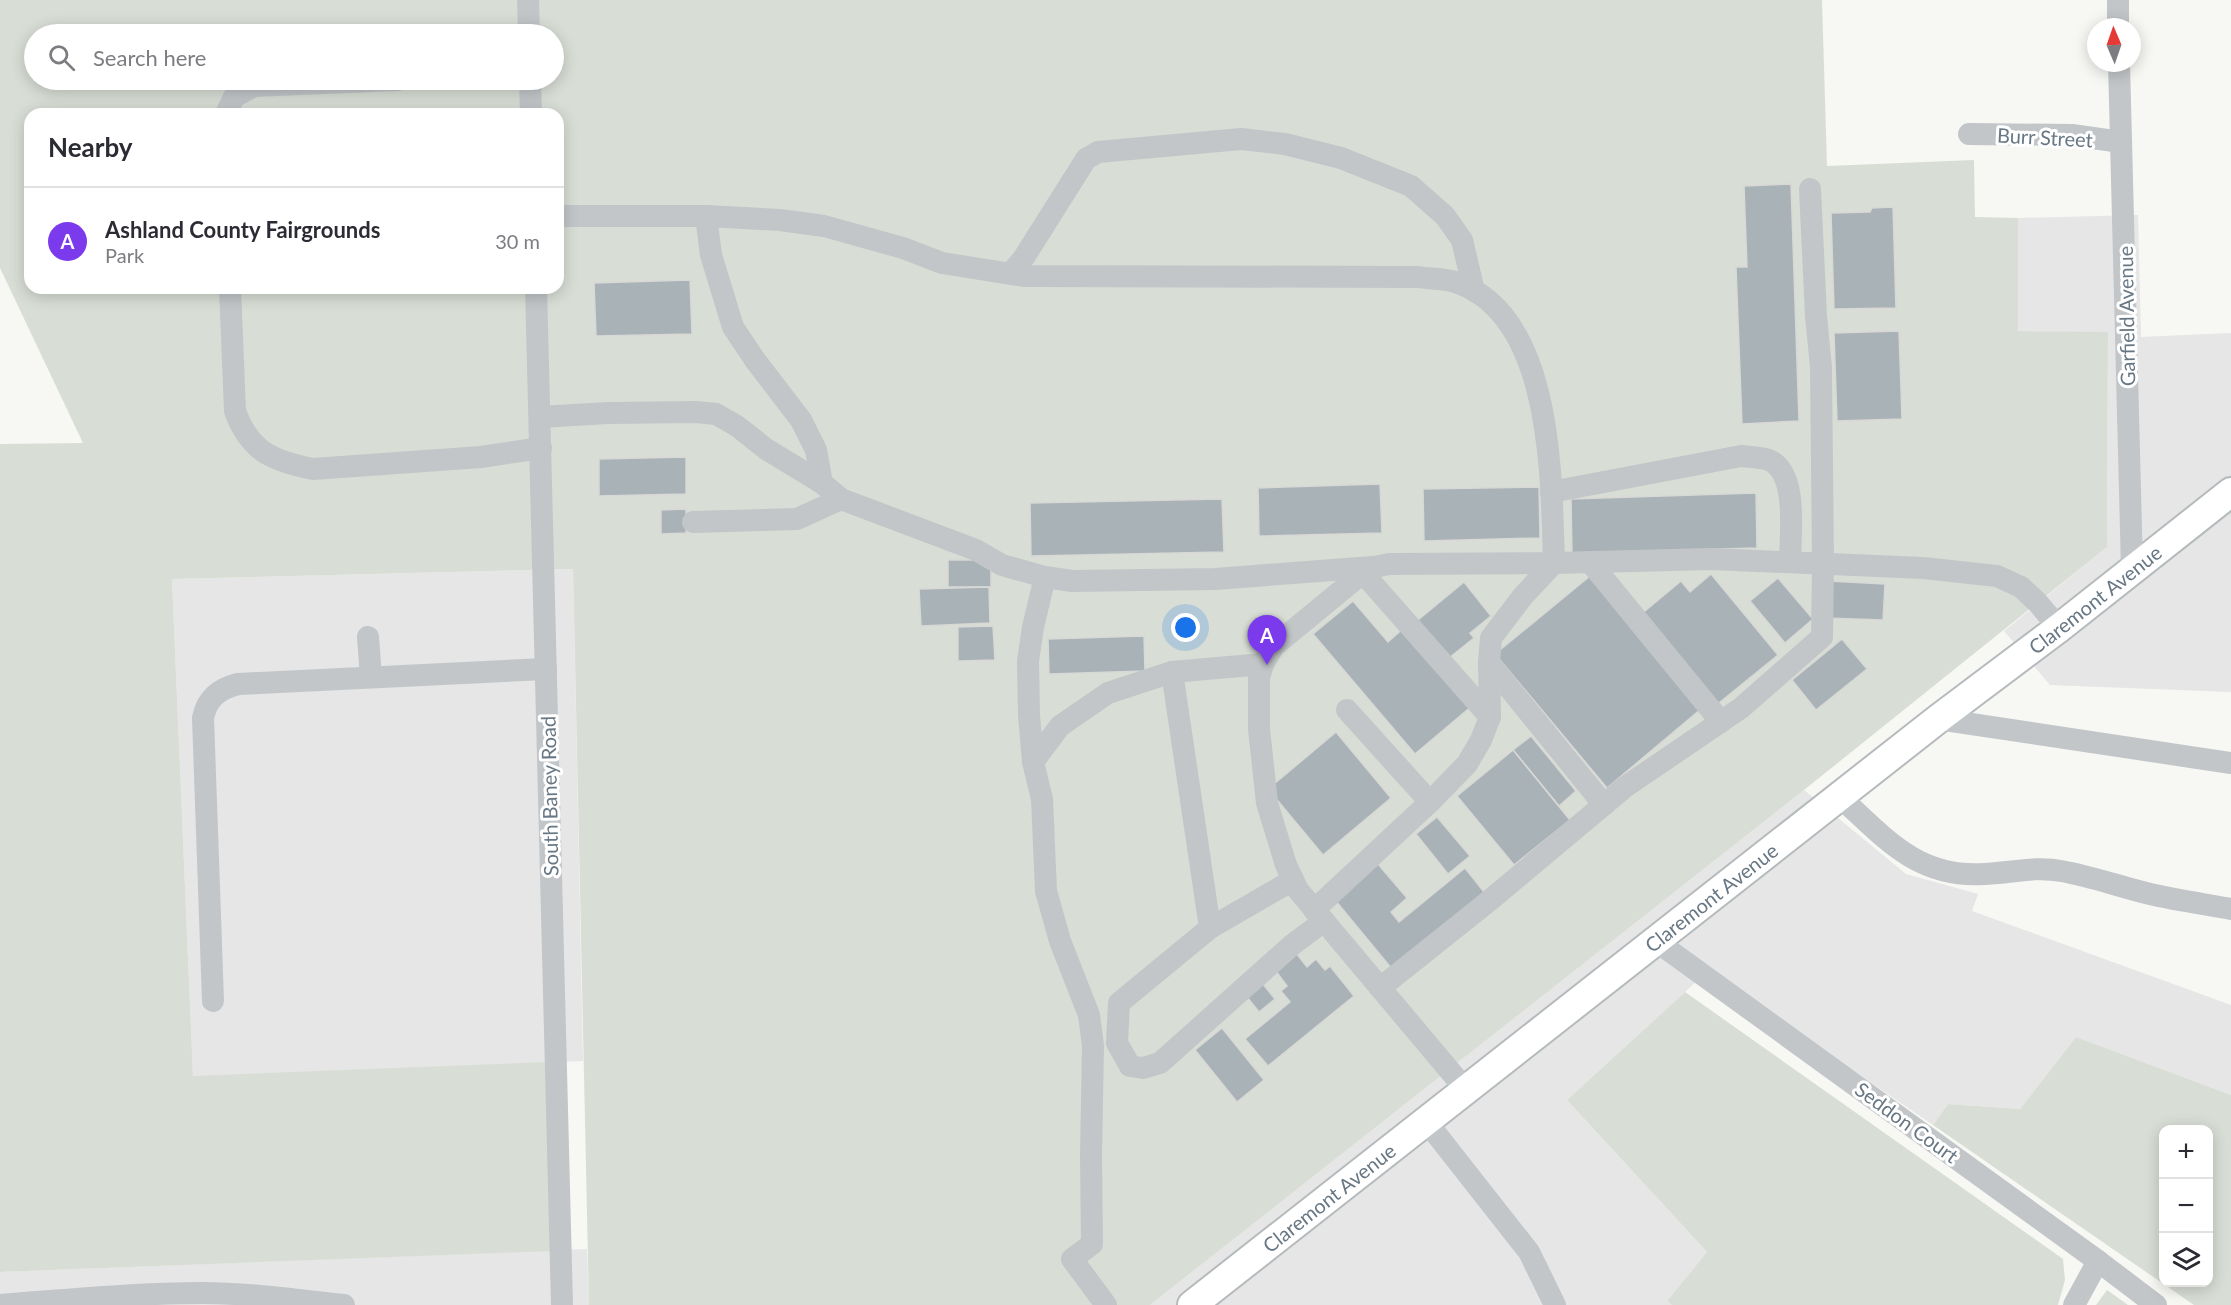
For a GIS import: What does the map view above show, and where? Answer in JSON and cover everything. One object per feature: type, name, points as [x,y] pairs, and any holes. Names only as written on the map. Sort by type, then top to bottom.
[{"type":"main road","name":"Claremont Avenue","points":[[1192,1305],[2231,492]]},
{"type":"street","points":[[528,0],[529,24]]},
{"type":"street","points":[[2118,0],[2118,18]]},
{"type":"street","name":"Garfield Avenue","points":[[2119,72],[2132,569]]},
{"type":"street","points":[[229,108],[234,97],[247,90]]},
{"type":"street","points":[[530,90],[531,108]]},
{"type":"street","name":"Burr Street","points":[[1969,134],[2072,135],[2121,142]]},
{"type":"street","points":[[1010,274],[1023,259],[1086,159],[1098,152],[1240,139],[1285,144],[1341,158],[1411,186],[1445,216],[1462,240],[1474,291]]},
{"type":"street","points":[[1380,988],[1490,901],[1625,787],[1741,708],[1822,637],[1821,366],[1816,316],[1810,189]]},
{"type":"street","points":[[564,216],[706,216],[780,220],[824,226],[903,248],[942,263],[1010,274],[1084,277],[1418,277],[1454,282],[1474,291],[1508,320],[1533,373],[1542,414],[1551,492],[1554,563],[1523,596],[1491,638],[1490,717],[1481,740],[1467,764],[1292,945],[1160,1063],[1143,1068],[1130,1066],[1117,1043]]},
{"type":"street","points":[[706,216],[711,255],[733,327],[801,420],[816,450],[822,483]]},
{"type":"street","points":[[230,294],[235,411],[242,429],[254,445],[271,456],[291,464],[314,469],[481,457],[541,448]]},
{"type":"street","name":"South Baney Road","points":[[536,294],[562,1305]]},
{"type":"street","points":[[540,417],[630,413],[716,414],[737,426],[766,449],[822,483],[842,499],[976,550],[1002,565],[1045,577],[1072,581],[1215,579],[1368,570],[1389,564],[1711,559],[1823,563],[1923,568],[1997,576],[2021,587],[2059,628]]},
{"type":"street","points":[[1551,492],[1741,456],[1770,460],[1785,476],[1790,498],[1790,562]]},
{"type":"street","points":[[693,522],[797,519],[842,499]]},
{"type":"street","points":[[1590,562],[1721,722]]},
{"type":"street","points":[[1368,570],[1274,646],[1263,664],[1258,693],[1262,765],[1267,803],[1286,865],[1298,890],[1466,1090]]},
{"type":"street","points":[[1368,570],[1490,717]]},
{"type":"street","points":[[1045,577],[1033,627],[1028,661],[1033,762],[1042,799],[1046,891],[1060,941],[1089,1015],[1093,1046],[1092,1244],[1072,1259],[1106,1305]]},
{"type":"street","points":[[368,637],[372,677]]},
{"type":"street","points":[[1489,663],[1604,805]]},
{"type":"street","points":[[1033,762],[1060,726],[1108,693],[1172,672],[1263,664]]},
{"type":"street","points":[[213,1001],[203,718],[206,706],[213,696],[224,688],[238,684],[546,669]]},
{"type":"street","points":[[1172,672],[1210,928]]},
{"type":"street","points":[[1347,710],[1430,802]]},
{"type":"street","points":[[1938,719],[2231,763]]},
{"type":"street","points":[[1840,797],[1902,852],[1921,864],[1938,870],[1982,875],[2027,870],[2059,870],[2151,894],[2231,909]]},
{"type":"street","points":[[1092,1081],[1117,1043],[1119,1003],[1210,928],[1293,880]]},
{"type":"street","name":"Seddon Court","points":[[1656,941],[2156,1305]]},
{"type":"street","points":[[1077,981],[1092,994],[1119,1003]]},
{"type":"street","points":[[1426,1121],[1529,1252],[1555,1305]]},
{"type":"street","points":[[2074,1305],[2098,1261]]},
{"type":"street","points":[[0,1305],[202,1293],[344,1305]]},
{"type":"shaded area","points":[[0,0],[1822,0],[1827,166],[1974,160],[1975,217],[2018,218],[2018,331],[2108,332],[2107,547],[1804,790],[1150,1305],[589,1305],[573,569],[172,579],[193,1076],[547,1062],[551,1251],[0,1272],[0,444],[83,443],[0,268]]},
{"type":"shaded area","points":[[2138,215],[2141,337],[2231,333],[2231,692],[2050,685],[2004,631],[2107,547],[2108,333],[2017,331],[2018,218]]},
{"type":"shaded area","points":[[573,569],[583,1061],[193,1077],[172,579]]},
{"type":"shaded area","points":[[1804,790],[1906,874],[1978,894],[1972,911],[2231,1005],[2231,1095],[2076,1037],[2020,1109],[1948,1104],[1933,1125],[1708,971],[1567,1100],[1707,1252],[1667,1301],[1672,1305],[1150,1305]]},
{"type":"shaded area","points":[[1685,992],[2063,1259],[2065,1280],[2058,1305],[1672,1305],[1667,1301],[1707,1252],[1567,1100]]},
{"type":"shaded area","points":[[2076,1037],[2231,1095],[2231,1305],[2194,1305],[2168,1287],[2213,1287],[2213,1125],[2159,1125],[2159,1281],[1933,1125],[1948,1104],[2020,1109]]},
{"type":"shaded area","points":[[587,1249],[589,1305],[0,1305],[0,1272]]},
{"type":"shaded area","points":[[2107,1290],[2128,1305],[2096,1305]]},
{"type":"building","points":[[1791,184],[1799,421],[1742,424],[1736,267],[1747,267],[1744,186]]},
{"type":"building","points":[[1893,207],[1896,308],[1834,309],[1831,213],[1870,212],[1872,208]]},
{"type":"building","points":[[690,280],[692,334],[596,336],[594,283]]},
{"type":"building","points":[[1899,331],[1902,419],[1837,421],[1834,333]]},
{"type":"building","points":[[686,457],[686,494],[599,496],[599,459]]},
{"type":"building","points":[[1380,484],[1382,533],[1259,536],[1258,488]]},
{"type":"building","points":[[1539,487],[1540,538],[1424,541],[1423,489]]},
{"type":"building","points":[[1756,493],[1757,548],[1572,553],[1571,499]]},
{"type":"building","points":[[1222,499],[1224,552],[1031,556],[1030,503]]},
{"type":"building","points":[[686,509],[686,533],[661,534],[661,510]]},
{"type":"building","points":[[948,560],[991,560],[991,587],[948,587]]},
{"type":"building","points":[[1711,574],[1778,655],[1714,707],[1639,616],[1681,581],[1690,592]]},
{"type":"building","points":[[1590,576],[1701,709],[1607,788],[1495,654]]},
{"type":"building","points":[[1778,578],[1813,619],[1785,643],[1750,601]]},
{"type":"building","points":[[1828,581],[1885,584],[1883,620],[1826,618]]},
{"type":"building","points":[[1464,582],[1491,616],[1470,633],[1474,638],[1449,658],[1418,620]]},
{"type":"building","points":[[989,587],[990,623],[921,626],[919,589]]},
{"type":"building","points":[[1353,601],[1388,642],[1406,626],[1473,705],[1415,754],[1313,634]]},
{"type":"building","points":[[993,626],[995,660],[958,661],[958,627]]},
{"type":"building","points":[[1144,636],[1145,671],[1049,674],[1048,639]]},
{"type":"building","points":[[1842,639],[1867,669],[1816,710],[1792,680]]},
{"type":"building","points":[[1336,732],[1391,798],[1323,855],[1268,789]]},
{"type":"building","points":[[1531,736],[1576,791],[1559,806],[1513,750]]},
{"type":"building","points":[[1513,750],[1570,820],[1514,865],[1457,796]]},
{"type":"building","points":[[1437,817],[1470,856],[1448,874],[1416,834]]},
{"type":"building","points":[[1378,864],[1407,898],[1391,912],[1399,922],[1465,868],[1484,892],[1392,969],[1335,900]]},
{"type":"building","points":[[1296,953],[1307,967],[1316,959],[1325,970],[1330,966],[1354,996],[1268,1066],[1245,1039],[1290,1002],[1281,991],[1287,986],[1275,970]]},
{"type":"building","points":[[1263,984],[1275,999],[1259,1012],[1247,997]]},
{"type":"building","points":[[1222,1028],[1264,1080],[1237,1102],[1195,1050]]},
{"type":"place","name":"Ashland County Fairgrounds","points":[[1267,665]]}]
